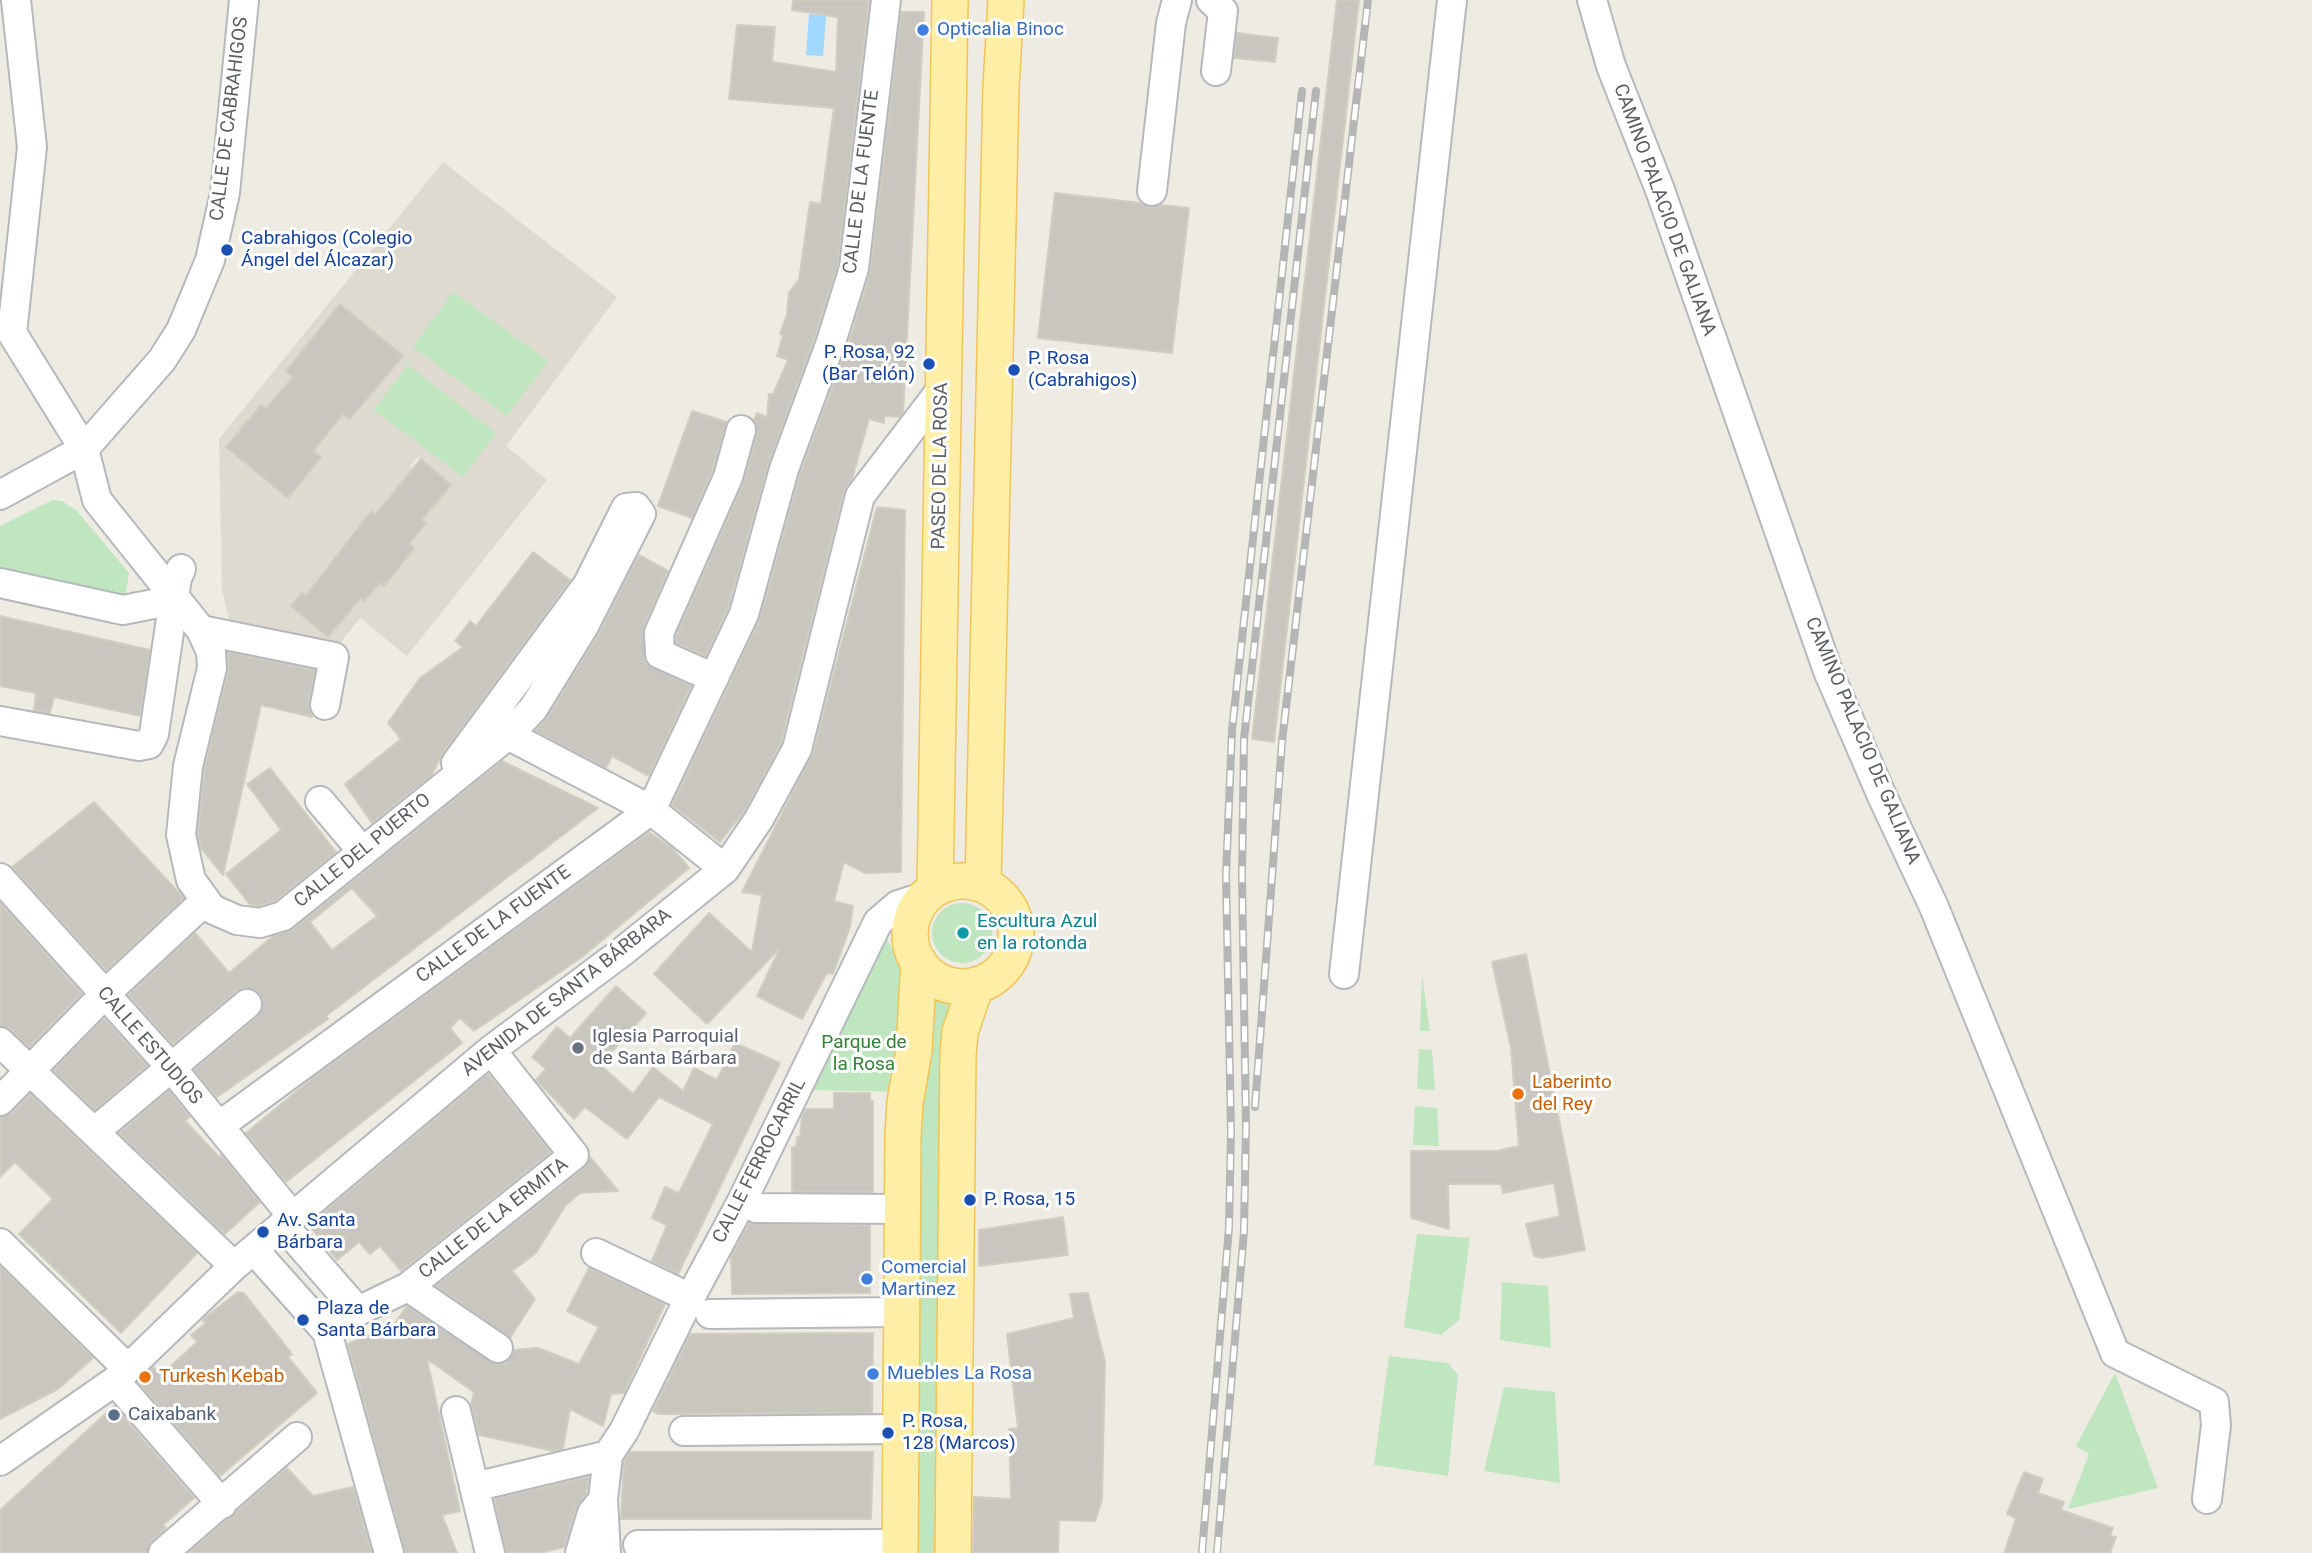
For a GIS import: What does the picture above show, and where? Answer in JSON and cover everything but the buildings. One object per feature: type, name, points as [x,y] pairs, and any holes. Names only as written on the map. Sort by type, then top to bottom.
[{"type":"main road","name":"PASEO DE LA ROSA","points":[[900,1548],[905,1103],[914,1050],[919,962],[913,949],[912,921],[930,893],[950,0]]},
{"type":"main road","points":[[972,0],[992,3],[1004,0],[983,884]]},
{"type":"main road","points":[[919,962],[938,980],[962,987],[975,985],[993,978],[1007,964],[1014,947],[1016,928],[1010,909],[999,894],[983,884],[958,881],[930,893]]},
{"type":"main road","points":[[953,1553],[958,1055],[960,1032],[975,985]]},
{"type":"street","points":[[0,1101],[104,995],[205,901],[191,880],[181,835],[188,766],[212,668],[211,652],[201,630],[174,600],[97,500],[84,449],[12,333],[32,147],[16,0]]},
{"type":"street","name":"CALLE DE CABRAHIGOS","points":[[84,449],[162,360],[181,330],[211,260],[225,193],[244,0]]},
{"type":"street","name":"CALLE DE LA FUENTE","points":[[219,1126],[651,810],[744,614],[784,469],[831,342],[854,268],[886,0]]},
{"type":"street","points":[[1152,191],[1172,15],[1178,0],[1200,0]]},
{"type":"street","points":[[1211,0],[1223,11],[1216,71]]},
{"type":"street","points":[[1344,974],[1452,0]]},
{"type":"street","name":"CAMINO PALACIO DE GALIANA","points":[[1592,0],[1611,66],[1660,190],[1828,671],[1934,907],[2115,1353],[2214,1402],[2216,1425],[2207,1499]]},
{"type":"street","name":"AVENIDA DE SANTA BÁRBARA","points":[[0,1461],[121,1375],[244,1258],[491,1050],[622,952],[724,869],[759,820],[797,749],[860,496],[941,390]]},
{"type":"street","points":[[714,678],[660,654],[659,633],[729,477],[741,430]]},
{"type":"street","points":[[0,495],[84,449]]},
{"type":"street","name":"CALLE DEL PUERTO","points":[[205,901],[212,909],[237,920],[260,923],[283,916],[508,735],[533,709],[584,625],[641,514],[636,507],[626,508],[588,584],[449,773],[401,821]]},
{"type":"street","points":[[0,721],[139,746],[149,744],[154,734],[181,569]]},
{"type":"street","points":[[0,583],[123,610],[174,600]]},
{"type":"street","points":[[201,630],[334,657],[325,705]]},
{"type":"street","points":[[508,735],[651,810],[724,869]]},
{"type":"street","points":[[320,801],[363,852]]},
{"type":"street","name":"CALLE ESTUDIOS","points":[[0,878],[170,1066],[219,1126],[288,1221]]},
{"type":"street","name":"CALLE FERROCARRIL","points":[[583,1552],[603,1500],[608,1455],[700,1306],[742,1201],[878,922],[898,905],[930,893]]},
{"type":"street","points":[[94,1132],[247,1004]]},
{"type":"street","points":[[0,1042],[94,1132],[327,1332],[389,1553]]},
{"type":"street","name":"CALLE DE LA ERMITA","points":[[358,1311],[408,1287],[574,1155],[491,1050]]},
{"type":"street","points":[[756,1208],[902,1209]]},
{"type":"street","points":[[288,1221],[358,1311],[327,1332]]},
{"type":"street","points":[[0,1243],[121,1375],[222,1504]]},
{"type":"street","points":[[596,1253],[700,1306],[901,1312]]},
{"type":"street","name":"CALLE DE LA ERMITA","points":[[408,1287],[498,1348]]},
{"type":"street","points":[[456,1411],[490,1553]]},
{"type":"street","points":[[684,1432],[900,1429]]},
{"type":"street","points":[[163,1553],[297,1437]]},
{"type":"street","points":[[474,1488],[608,1455]]},
{"type":"street","name":"PASEO DE LA ROSA","points":[[638,1545],[900,1548]]},
{"type":"shaded area","points":[[443,162],[617,297],[506,446],[547,480],[407,656],[360,618],[339,644],[230,624],[222,590],[219,439]],"holes":[[[340,305],[403,355],[350,419],[343,414],[313,451],[321,458],[288,498],[227,447],[260,405],[266,409],[293,377],[286,371]],[[418,457],[450,485],[422,519],[426,523],[409,544],[414,548],[365,601],[361,598],[328,637],[291,606],[302,593],[306,596],[370,511],[375,515],[413,469],[410,466]]]},
{"type":"green space","points":[[453,292],[548,361],[507,416],[413,347]]},
{"type":"green space","points":[[408,365],[496,433],[463,477],[374,410]]},
{"type":"green space","points":[[53,500],[62,501],[78,512],[129,573],[125,600],[0,573],[0,526]]},
{"type":"green space","points":[[956,903],[968,903],[987,916],[992,933],[990,945],[979,958],[968,963],[956,963],[937,950],[932,939],[932,927],[945,908]]},
{"type":"green space","name":"Parque de la Rosa","points":[[878,922],[903,969],[902,1092],[807,1090]]},
{"type":"green space","points":[[1422,975],[1430,1031],[1420,1031]]},
{"type":"green space","points":[[925,991],[962,1003],[947,1553],[908,1553],[908,1208]]},
{"type":"green space","points":[[1419,1049],[1432,1050],[1435,1090],[1417,1089]]},
{"type":"green space","points":[[1415,1106],[1437,1108],[1439,1146],[1413,1145]]},
{"type":"green space","points":[[1417,1234],[1470,1238],[1459,1320],[1441,1335],[1404,1327]]},
{"type":"green space","points":[[1502,1282],[1548,1286],[1551,1348],[1500,1340]]},
{"type":"green space","points":[[1389,1356],[1448,1363],[1458,1375],[1448,1476],[1374,1465]]},
{"type":"green space","points":[[2115,1373],[2158,1488],[2068,1509],[2089,1454],[2076,1446]]},
{"type":"green space","points":[[1504,1387],[1555,1392],[1560,1483],[1484,1471]]},
{"type":"water","points":[[809,14],[826,16],[823,56],[806,55]]},
{"type":"railway","points":[[1255,1107],[1282,742],[1368,0]]},
{"type":"railway","points":[[1202,1553],[1229,1227],[1231,1132],[1226,875],[1232,730],[1302,91]]},
{"type":"railway","points":[[1217,1553],[1244,1231],[1244,739],[1316,91]]},
{"type":"place","name":"Opticalia Binoc","points":[[923,30]]},
{"type":"place","name":"Cabrahigos (Colegio Ángel del Álcazar)","points":[[227,250]]},
{"type":"place","name":"P. Rosa, 92 (Bar Telón)","points":[[929,364]]},
{"type":"place","name":"P. Rosa (Cabrahigos)","points":[[1014,370]]},
{"type":"place","name":"Escultura Azul en la rotonda","points":[[963,933]]},
{"type":"place","name":"Iglesia Parroquial de Santa Bárbara","points":[[578,1048]]},
{"type":"place","name":"Laberinto del Rey","points":[[1518,1094]]},
{"type":"place","name":"P. Rosa, 15","points":[[970,1200]]},
{"type":"place","name":"Av. Santa Bárbara","points":[[263,1232]]},
{"type":"place","name":"Comercial Martinez","points":[[867,1279]]},
{"type":"place","name":"Plaza de Santa Bárbara","points":[[303,1320]]},
{"type":"place","name":"Muebles La Rosa","points":[[873,1374]]},
{"type":"place","name":"Turkesh Kebab","points":[[145,1377]]},
{"type":"place","name":"Caixabank","points":[[114,1415]]},
{"type":"place","name":"P. Rosa, 128 (Marcos)","points":[[888,1433]]}]
